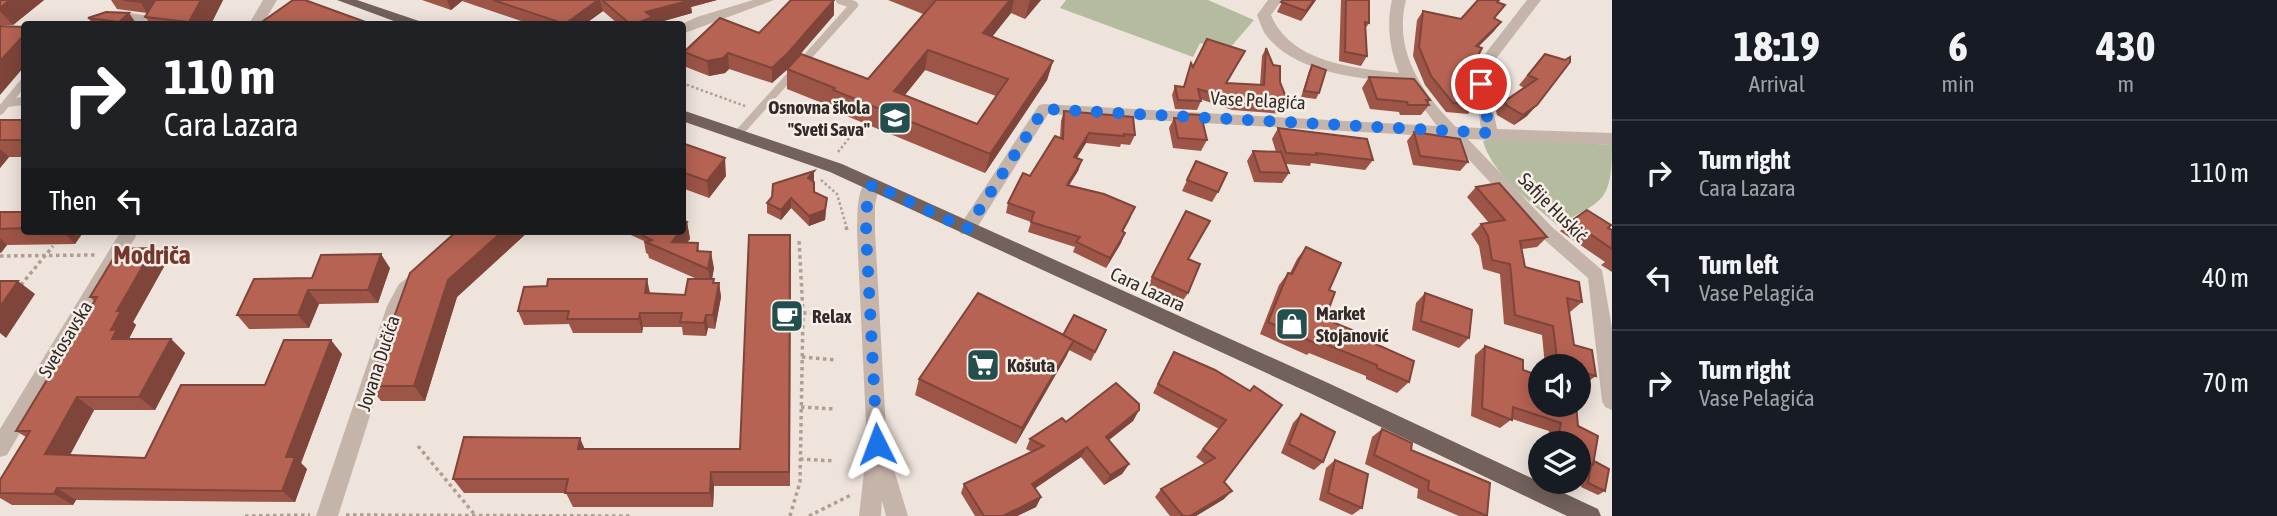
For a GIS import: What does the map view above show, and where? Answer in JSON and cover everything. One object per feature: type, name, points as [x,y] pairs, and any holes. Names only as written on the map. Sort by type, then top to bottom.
[{"type":"main road","points":[[345,0],[405,21]]},
{"type":"main road","name":"Cara Lazara","points":[[686,116],[872,184],[1319,388],[1590,516]]},
{"type":"street","points":[[258,21],[270,0]]},
{"type":"street","points":[[686,28],[712,16],[768,0]]},
{"type":"street","points":[[1275,0],[1264,15],[1266,25],[1287,47],[1328,65],[1409,79]]},
{"type":"street","name":"Safije Huskić","points":[[1399,0],[1395,10],[1399,46],[1409,79],[1439,120],[1528,215],[1596,275],[1612,285]]},
{"type":"street","points":[[1490,133],[1481,84],[1486,63],[1534,0]]},
{"type":"street","name":"Vase Pelagića","points":[[967,229],[1044,109],[1453,133],[1612,139]]},
{"type":"street","points":[[870,516],[877,444],[866,232],[867,204],[872,184]]},
{"type":"street","name":"Svetosavska","points":[[0,448],[127,235]]},
{"type":"street","name":"Jovana Dučića","points":[[328,515],[396,306],[405,289],[425,268]]},
{"type":"street","points":[[1596,275],[1612,401]]},
{"type":"street","points":[[877,444],[897,516]]},
{"type":"lane","points":[[737,135],[854,5],[839,0]]},
{"type":"lane","points":[[112,15],[151,21]]},
{"type":"lane","points":[[0,111],[21,86]]},
{"type":"lane","points":[[7,103],[21,101]]},
{"type":"path","points":[[686,85],[756,111]]},
{"type":"path","points":[[816,178],[837,194],[843,207],[847,232]]},
{"type":"path","points":[[790,516],[800,482],[803,313],[799,240]]},
{"type":"path","points":[[19,288],[53,246]]},
{"type":"path","points":[[0,258],[114,255]]},
{"type":"path","points":[[803,313],[836,314]]},
{"type":"path","points":[[802,357],[836,360]]},
{"type":"path","points":[[801,407],[835,409]]},
{"type":"path","points":[[418,446],[475,515]]},
{"type":"path","points":[[800,459],[835,461]]},
{"type":"path","points":[[808,516],[848,494],[874,492]]},
{"type":"path","points":[[245,516],[631,516]]},
{"type":"green space","points":[[1066,0],[1208,0],[1254,20],[1228,50],[1200,43],[1193,57],[1060,8]]},
{"type":"green space","points":[[1493,138],[1612,145],[1612,164],[1607,189],[1595,204],[1557,225],[1514,188],[1495,166],[1483,141]]},
{"type":"building","points":[[0,0],[10,0],[0,8]]},
{"type":"building","points":[[155,0],[201,0],[190,21],[145,17]]},
{"type":"building","points":[[293,0],[305,0],[363,21],[263,21]]},
{"type":"building","points":[[493,0],[598,0],[569,21],[556,21]]},
{"type":"building","points":[[602,0],[691,0],[646,12],[652,17],[642,21],[626,21]]},
{"type":"building","points":[[791,0],[834,0],[772,68],[728,53],[723,58],[707,61],[686,53],[720,18],[759,33]]},
{"type":"building","points":[[936,0],[1010,0],[983,33],[1053,61],[990,154],[787,69],[801,54],[868,79]],"holes":[[[928,50],[1008,79],[977,124],[894,91]]]},
{"type":"building","points":[[1314,0],[1306,11],[1281,2]]},
{"type":"building","points":[[1346,0],[1369,0],[1369,23],[1365,22],[1367,56],[1345,52]]},
{"type":"building","points":[[1478,0],[1499,0],[1497,2],[1505,5],[1494,18],[1501,22],[1476,46],[1482,48],[1464,82],[1475,105],[1453,103],[1431,76],[1419,47],[1423,11],[1461,19]]},
{"type":"building","points":[[106,12],[129,13],[120,21],[88,18]]},
{"type":"building","points":[[0,26],[21,27],[21,38],[0,61]]},
{"type":"building","points":[[1207,39],[1245,51],[1226,83],[1264,85],[1266,48],[1273,65],[1280,66],[1280,82],[1289,105],[1237,101],[1198,89],[1201,101],[1178,100],[1175,86],[1184,87],[1191,63],[1193,67]]},
{"type":"building","points":[[1545,54],[1565,60],[1570,57],[1570,62],[1537,105],[1523,115],[1506,105],[1505,101],[1537,79],[1528,75]]},
{"type":"building","points":[[1312,65],[1326,70],[1319,93],[1304,91]]},
{"type":"building","points":[[1369,77],[1414,79],[1430,100],[1426,100],[1429,105],[1408,105],[1407,102],[1377,99]]},
{"type":"building","points":[[1064,111],[1133,117],[1135,135],[1089,133],[1074,157],[1082,160],[1067,185],[1104,194],[1135,207],[1122,231],[1125,233],[1110,258],[1076,242],[1080,237],[1031,222],[1034,212],[1008,203],[1023,173],[1030,176],[1055,136],[1063,139]]},
{"type":"building","points":[[1183,114],[1201,115],[1207,140],[1178,138],[1174,118],[1184,119]]},
{"type":"building","points":[[0,120],[21,120],[21,140],[0,140]]},
{"type":"building","points":[[1278,128],[1367,139],[1373,160],[1316,153],[1317,155],[1286,153]]},
{"type":"building","points":[[1414,132],[1460,139],[1468,162],[1420,156]]},
{"type":"building","points":[[686,144],[725,158],[707,181],[686,173]]},
{"type":"building","points":[[1253,151],[1281,152],[1289,173],[1260,172]]},
{"type":"building","points":[[1196,161],[1227,173],[1218,192],[1187,180]]},
{"type":"building","points":[[814,171],[808,178],[814,182],[814,192],[827,198],[825,210],[809,216],[791,198],[781,210],[767,203],[772,197],[773,184]]},
{"type":"building","points":[[1499,183],[1547,237],[1520,241],[1525,267],[1579,282],[1582,302],[1567,298],[1574,345],[1592,350],[1596,376],[1591,375],[1591,354],[1556,354],[1553,326],[1515,315],[1510,264],[1492,260],[1488,236],[1481,224],[1505,220],[1476,187]]},
{"type":"building","points":[[1587,210],[1611,225],[1608,228],[1612,230],[1612,249],[1571,221]]},
{"type":"building","points":[[1186,211],[1210,221],[1188,259],[1200,264],[1188,293],[1152,277]]},
{"type":"building","points":[[0,212],[21,212],[21,228],[0,229]]},
{"type":"building","points":[[453,235],[499,235],[448,280],[414,386],[369,386],[410,273]]},
{"type":"building","points":[[677,235],[672,242],[698,243],[697,251],[711,252],[708,269],[646,242],[652,240],[643,236]]},
{"type":"building","points":[[749,235],[790,235],[789,472],[711,472],[710,493],[565,493],[568,479],[453,479],[464,437],[580,438],[578,449],[740,449]]},
{"type":"building","points":[[1306,247],[1341,263],[1329,290],[1335,292],[1325,319],[1372,338],[1371,342],[1414,361],[1409,382],[1377,368],[1377,365],[1318,341],[1317,344],[1268,322],[1288,273],[1292,274]]},
{"type":"building","points":[[153,248],[117,311],[121,311],[111,330],[117,329],[112,339],[171,339],[139,397],[77,397],[45,454],[145,458],[181,385],[265,385],[284,340],[331,340],[286,457],[295,457],[282,491],[57,488],[54,494],[0,493],[0,480],[30,431],[16,431],[97,297],[90,297],[119,249]]},
{"type":"building","points":[[381,254],[368,290],[308,290],[298,315],[237,315],[254,279],[312,278],[321,255]]},
{"type":"building","points":[[548,279],[647,279],[645,293],[685,295],[688,279],[714,279],[713,283],[719,283],[713,315],[706,315],[704,323],[680,322],[682,313],[640,313],[639,319],[567,319],[569,311],[518,311],[524,287],[547,286]]},
{"type":"building","points":[[0,281],[18,281],[0,307]]},
{"type":"building","points":[[978,293],[1074,340],[1022,428],[919,379]]},
{"type":"building","points":[[1425,293],[1472,310],[1469,338],[1421,321]]},
{"type":"building","points":[[1074,315],[1106,330],[1095,352],[1063,335]]},
{"type":"building","points":[[1485,346],[1523,360],[1523,370],[1528,372],[1528,412],[1513,407],[1512,420],[1482,408]]},
{"type":"building","points":[[1174,352],[1215,370],[1250,391],[1254,386],[1282,405],[1224,482],[1232,491],[1190,516],[1183,516],[1161,489],[1215,458],[1203,449],[1226,420],[1158,384]]},
{"type":"building","points":[[1116,383],[1139,404],[1139,410],[1106,437],[1129,464],[1110,475],[1087,447],[1032,484],[1041,497],[1003,516],[984,516],[964,484],[1044,446],[1030,439],[1062,418],[1066,422]]},
{"type":"building","points":[[1301,414],[1335,432],[1323,462],[1289,444]]},
{"type":"building","points":[[1543,417],[1577,417],[1578,426],[1588,431],[1559,431],[1561,423]]},
{"type":"building","points":[[1382,429],[1412,443],[1411,450],[1490,483],[1487,516],[1428,490],[1429,481],[1374,455]]},
{"type":"building","points":[[1591,432],[1598,436],[1593,465],[1591,464]]},
{"type":"building","points":[[1335,460],[1368,474],[1362,508],[1328,493]]},
{"type":"building","points":[[1594,461],[1609,469],[1605,491],[1591,484]]},
{"type":"place","name":"Osnovna škola \"Sveti Sava\"","points":[[895,118]]},
{"type":"place","name":"Relax","points":[[787,316]]},
{"type":"place","name":"Market Stojanović","points":[[1292,324]]},
{"type":"place","name":"Košuta","points":[[983,365]]},
{"type":"district","name":"Modriča","points":[[152,255]]},
{"type":"route","points":[[877,444],[866,232],[867,204],[872,184],[967,229],[1044,109],[1490,133],[1481,84]]}]
